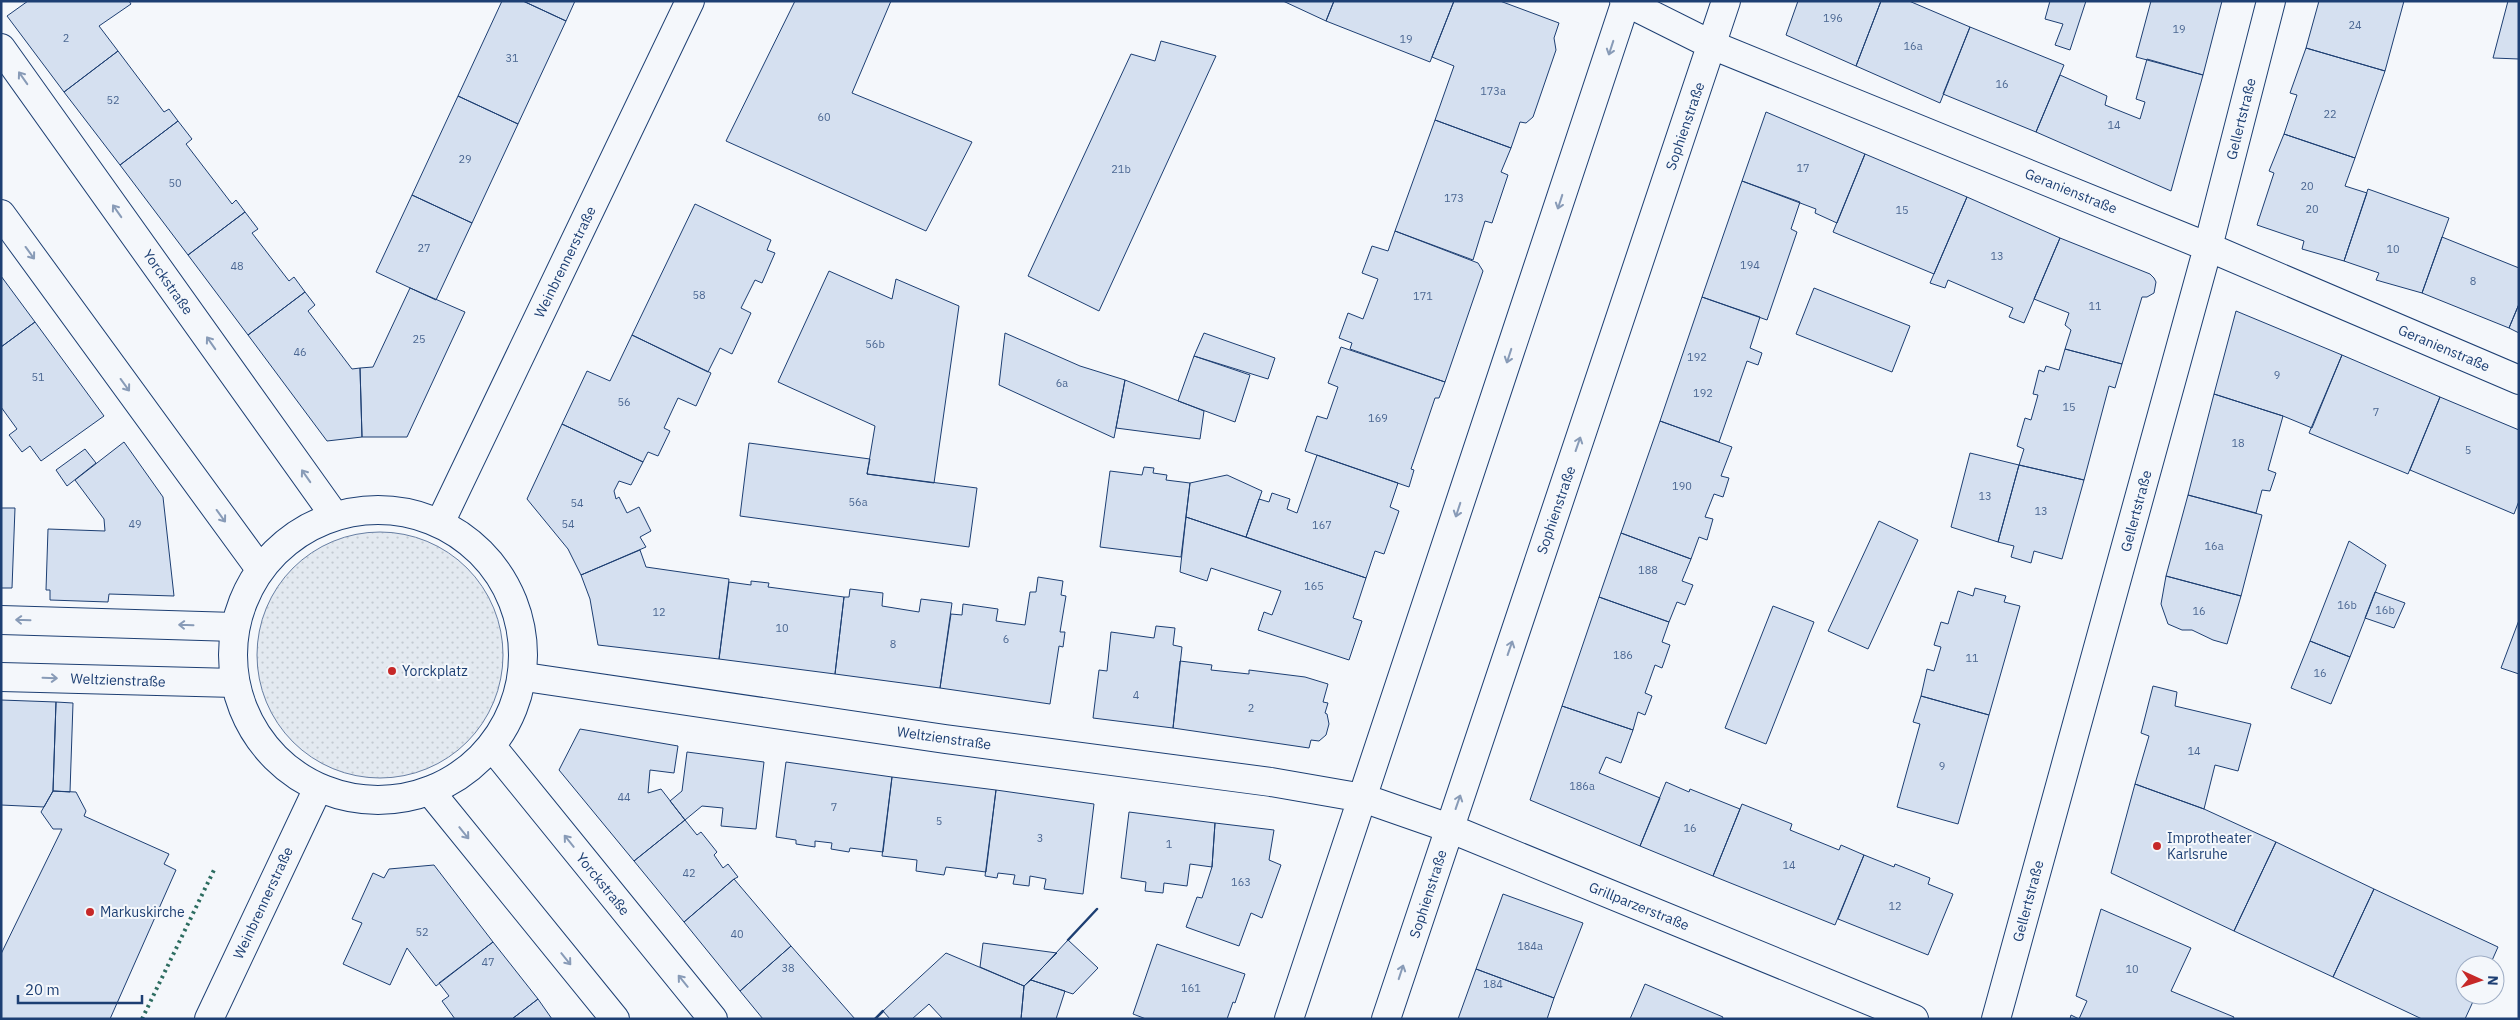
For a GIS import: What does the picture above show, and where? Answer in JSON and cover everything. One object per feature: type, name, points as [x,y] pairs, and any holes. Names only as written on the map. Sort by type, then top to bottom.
[{"type":"street","name":"Weinbrennerstraße","points":[[440,522],[690,1]]},
{"type":"street","name":"Sophienstraße","points":[[1386,1019],[1726,1]]},
{"type":"street","name":"Gellertstraße","points":[[1996,1019],[2208,247],[2271,1]]},
{"type":"street","points":[[1289,1019],[1625,2]]},
{"type":"street","name":"Geranienstraße","points":[[1625,2],[1712,45],[2208,247],[2519,380]]},
{"type":"street","name":"Yorckstraße","points":[[1,48],[334,515]]},
{"type":"street","points":[[1,214],[260,569]]},
{"type":"street","points":[[383,509],[440,522],[490,561],[519,613],[525,677],[493,748],[433,795],[370,801],[318,788],[278,762],[251,728],[235,683],[234,627],[239,611],[260,569],[290,538],[334,515],[383,509]]},
{"type":"street","points":[[1,620],[234,627]]},
{"type":"street","name":"Weltzienstraße","points":[[1,676],[235,683]]},
{"type":"street","name":"Weltzienstraße","points":[[525,677],[944,739],[1270,782],[1363,798]]},
{"type":"street","name":"Yorckstraße","points":[[493,748],[713,1019]]},
{"type":"street","name":"Weinbrennerstraße","points":[[209,1019],[318,788]]},
{"type":"street","points":[[433,795],[615,1019]]},
{"type":"street","name":"Grillparzerstraße","points":[[1363,798],[1450,828],[1914,1019]]},
{"type":"shaded area","points":[[392,532],[416,537],[438,546],[449,552],[467,568],[483,586],[494,608],[501,631],[503,655],[501,679],[494,702],[483,724],[467,742],[449,758],[416,773],[392,778],[368,778],[344,773],[311,758],[277,724],[266,702],[259,679],[257,643],[262,619],[277,586],[311,552],[333,541],[356,534]]},
{"type":"building","points":[[28,1],[129,1],[131,4],[99,26],[118,51],[64,92],[7,16]]},
{"type":"building","points":[[502,1],[523,1],[566,21],[518,124],[458,96]]},
{"type":"building","points":[[523,1],[575,1],[566,21]]},
{"type":"building","points":[[795,1],[891,1],[852,93],[972,142],[926,231],[726,141]]},
{"type":"building","points":[[1283,1],[1334,1],[1326,21]]},
{"type":"building","points":[[1334,1],[1454,1],[1430,62],[1326,21]]},
{"type":"building","points":[[1454,1],[1500,1],[1559,23],[1554,38],[1556,50],[1533,117],[1526,123],[1520,122],[1511,148],[1435,120],[1454,66],[1432,57]]},
{"type":"building","points":[[1798,1],[1881,1],[1856,66],[1786,35]]},
{"type":"building","points":[[1881,1],[1909,1],[1970,27],[1940,103],[1856,66]]},
{"type":"building","points":[[2050,1],[2086,1],[2070,50],[2055,45],[2063,24],[2045,19]]},
{"type":"building","points":[[2151,1],[2222,1],[2203,75],[2136,57]]},
{"type":"building","points":[[2319,1],[2404,1],[2385,71],[2306,48]]},
{"type":"building","points":[[2508,1],[2519,1],[2519,59],[2493,58]]},
{"type":"building","points":[[1970,27],[2064,65],[2036,132],[1943,94]]},
{"type":"building","points":[[1161,41],[1216,56],[1099,311],[1028,276],[1131,54],[1155,61]]},
{"type":"building","points":[[2306,48],[2385,71],[2355,158],[2284,134],[2297,95],[2290,93]]},
{"type":"building","points":[[118,51],[164,112],[169,109],[178,121],[120,165],[64,92]]},
{"type":"building","points":[[2147,59],[2203,75],[2171,191],[2036,132],[2060,75],[2107,96],[2105,105],[2140,119],[2145,102],[2136,99]]},
{"type":"building","points":[[458,96],[518,124],[472,223],[412,195]]},
{"type":"building","points":[[1766,112],[1865,154],[1837,223],[1815,213],[1816,209],[1742,181]]},
{"type":"building","points":[[1435,120],[1511,148],[1501,172],[1508,175],[1492,223],[1485,221],[1473,260],[1395,231]]},
{"type":"building","points":[[178,121],[192,139],[186,144],[232,204],[236,200],[245,212],[188,255],[120,165]]},
{"type":"building","points":[[2284,134],[2355,158],[2345,186],[2367,193],[2344,261],[2302,249],[2304,241],[2257,225],[2274,173],[2269,171]]},
{"type":"building","points":[[1865,154],[1967,197],[1934,274],[1833,232]]},
{"type":"building","points":[[1742,181],[1800,202],[1791,229],[1797,232],[1767,320],[1702,297]]},
{"type":"building","points":[[2368,189],[2449,218],[2422,293],[2376,280],[2379,273],[2344,261]]},
{"type":"building","points":[[412,195],[472,223],[436,300],[376,272]]},
{"type":"building","points":[[1967,197],[2060,238],[2024,323],[2009,317],[2013,308],[1948,280],[1945,288],[1930,283]]},
{"type":"building","points":[[695,204],[771,240],[767,250],[775,253],[762,283],[755,280],[741,308],[751,313],[732,354],[720,348],[708,372],[632,335]]},
{"type":"building","points":[[245,212],[258,229],[252,233],[289,281],[294,277],[305,292],[248,335],[188,255]]},
{"type":"building","points":[[1395,231],[1478,263],[1483,271],[1445,382],[1350,349],[1352,343],[1339,338],[1348,313],[1363,319],[1378,279],[1362,273],[1372,246],[1388,251]]},
{"type":"building","points":[[2442,237],[2519,268],[2519,304],[2509,328],[2422,293]]},
{"type":"building","points":[[2060,238],[2150,274],[2156,282],[2154,293],[2147,297],[2142,297],[2122,364],[2065,349],[2071,330],[2065,325],[2069,313],[2034,299]]},
{"type":"building","points":[[829,271],[892,299],[896,279],[959,306],[934,483],[867,474],[875,426],[778,382]]},
{"type":"building","points":[[1,276],[35,322],[1,347]]},
{"type":"building","points":[[410,288],[465,312],[407,437],[362,437],[360,368],[373,367]]},
{"type":"building","points":[[1814,288],[1910,326],[1892,372],[1796,334]]},
{"type":"building","points":[[305,292],[315,305],[308,311],[352,369],[360,368],[362,437],[327,441],[248,335]]},
{"type":"building","points":[[1702,297],[1760,317],[1750,348],[1762,353],[1758,365],[1747,361],[1719,442],[1660,421]]},
{"type":"building","points":[[2519,304],[2519,333],[2509,328]]},
{"type":"building","points":[[2236,311],[2342,355],[2312,428],[2283,416],[2214,394]]},
{"type":"building","points":[[35,322],[104,416],[41,461],[30,446],[22,452],[9,435],[17,429],[1,407],[1,347]]},
{"type":"building","points":[[1005,333],[1080,366],[1125,380],[1114,438],[999,385]]},
{"type":"building","points":[[1204,333],[1275,358],[1268,379],[1194,356]]},
{"type":"building","points":[[632,335],[711,373],[696,406],[678,398],[664,428],[670,431],[658,456],[648,452],[643,462],[562,424],[587,371],[610,381]]},
{"type":"building","points":[[1341,347],[1445,382],[1439,398],[1435,398],[1411,469],[1414,470],[1409,487],[1305,451],[1317,416],[1327,419],[1338,387],[1328,383]]},
{"type":"building","points":[[2065,349],[2122,364],[2115,388],[2109,386],[2084,480],[2019,465],[2024,449],[2017,446],[2025,418],[2031,420],[2038,395],[2033,394],[2039,370],[2044,372],[2046,366],[2059,370]]},
{"type":"building","points":[[2342,355],[2440,397],[2408,474],[2309,433]]},
{"type":"building","points":[[1194,356],[1250,375],[1235,422],[1178,401]]},
{"type":"building","points":[[1125,380],[1204,411],[1200,439],[1116,428]]},
{"type":"building","points":[[2214,394],[2283,416],[2268,470],[2276,473],[2270,491],[2262,490],[2256,513],[2188,495]]},
{"type":"building","points":[[2440,397],[2519,430],[2519,501],[2514,514],[2410,470]]},
{"type":"building","points":[[1660,421],[1732,447],[1721,476],[1729,478],[1723,497],[1714,494],[1705,517],[1713,519],[1707,540],[1699,537],[1691,559],[1621,533]]},
{"type":"building","points":[[562,424],[643,462],[631,485],[619,481],[614,491],[616,499],[619,497],[627,513],[639,507],[651,531],[640,537],[646,547],[581,575],[568,549],[527,499]]},
{"type":"building","points":[[124,442],[163,497],[174,596],[109,594],[108,602],[50,600],[50,590],[46,590],[48,529],[105,531],[104,519],[75,480]]},
{"type":"building","points":[[749,443],[870,459],[867,474],[977,488],[969,547],[740,516]]},
{"type":"building","points":[[85,449],[96,463],[67,486],[56,470]]},
{"type":"building","points":[[1970,453],[2019,465],[1998,542],[1951,527]]},
{"type":"building","points":[[1317,455],[1398,483],[1390,507],[1399,511],[1384,554],[1375,551],[1366,578],[1246,537],[1259,499],[1269,502],[1272,493],[1290,499],[1287,509],[1297,513]]},
{"type":"building","points":[[2019,465],[2084,480],[2062,559],[2034,551],[2031,563],[2011,557],[2014,546],[1998,542]]},
{"type":"building","points":[[1144,467],[1154,468],[1153,473],[1167,475],[1166,480],[1190,483],[1181,557],[1100,547],[1110,471],[1142,475]]},
{"type":"building","points":[[1227,475],[1262,491],[1246,537],[1186,517],[1190,483]]},
{"type":"building","points":[[2188,495],[2262,515],[2241,596],[2166,576]]},
{"type":"building","points":[[1,508],[15,508],[12,588],[1,588]]},
{"type":"building","points":[[1186,517],[1366,578],[1353,618],[1362,621],[1349,660],[1258,630],[1264,612],[1272,615],[1281,591],[1211,568],[1207,581],[1180,572]]},
{"type":"building","points":[[1879,521],[1918,540],[1868,649],[1828,631]]},
{"type":"building","points":[[1621,533],[1691,559],[1682,581],[1693,585],[1685,605],[1677,602],[1669,622],[1599,597]]},
{"type":"building","points":[[2349,541],[2386,565],[2350,657],[2310,641]]},
{"type":"building","points":[[640,550],[646,567],[729,579],[719,659],[598,645],[590,599],[581,575]]},
{"type":"building","points":[[2166,576],[2241,596],[2227,644],[2192,630],[2182,630],[2168,624],[2161,604]]},
{"type":"building","points":[[1038,577],[1063,581],[1061,595],[1066,596],[1060,632],[1065,632],[1063,647],[1059,646],[1050,704],[940,688],[951,614],[962,615],[963,604],[998,609],[996,621],[1025,625],[1030,592],[1036,592]]},
{"type":"building","points":[[751,581],[769,583],[768,587],[844,597],[835,674],[719,659],[729,582],[751,585]]},
{"type":"building","points":[[1975,588],[2006,596],[2004,602],[2020,606],[1989,715],[1921,696],[1927,669],[1934,671],[1941,647],[1934,645],[1941,622],[1948,624],[1958,591],[1973,596]]},
{"type":"building","points":[[850,589],[883,593],[882,606],[919,612],[921,599],[952,603],[940,688],[835,674],[844,597],[849,597]]},
{"type":"building","points":[[2375,592],[2405,603],[2394,628],[2365,618]]},
{"type":"building","points":[[1599,597],[1669,622],[1662,642],[1670,645],[1662,668],[1655,665],[1645,693],[1652,696],[1645,715],[1638,712],[1633,730],[1562,706]]},
{"type":"building","points":[[1773,606],[1814,622],[1766,744],[1725,728]]},
{"type":"building","points":[[2519,620],[2519,674],[2501,668]]},
{"type":"building","points":[[1156,626],[1175,628],[1173,645],[1182,647],[1173,728],[1093,718],[1099,670],[1107,671],[1111,632],[1154,638]]},
{"type":"building","points":[[2310,641],[2350,657],[2331,704],[2291,688]]},
{"type":"building","points":[[1180,661],[1212,665],[1211,670],[1249,674],[1249,670],[1305,677],[1328,684],[1323,702],[1328,703],[1325,713],[1327,714],[1329,724],[1326,735],[1319,741],[1311,740],[1309,748],[1173,728]]},
{"type":"building","points":[[2153,686],[2177,692],[2175,706],[2251,724],[2238,771],[2215,765],[2204,809],[2135,784],[2149,736],[2141,733]]},
{"type":"building","points":[[1921,696],[1989,715],[1958,824],[1897,807],[1920,724],[1913,722]]},
{"type":"building","points":[[1,700],[56,702],[53,791],[44,807],[1,805]]},
{"type":"building","points":[[56,702],[73,703],[70,792],[53,791]]},
{"type":"building","points":[[1562,706],[1633,730],[1621,763],[1606,757],[1599,773],[1660,798],[1640,846],[1530,800]]},
{"type":"building","points":[[580,729],[678,746],[674,773],[650,770],[648,793],[661,789],[685,820],[634,861],[559,770]]},
{"type":"building","points":[[687,752],[764,762],[756,829],[721,826],[723,808],[702,806],[685,820],[670,801],[682,791]]},
{"type":"building","points":[[786,762],[892,777],[883,852],[850,848],[849,852],[831,849],[832,843],[815,841],[815,847],[796,844],[796,840],[776,837]]},
{"type":"building","points":[[892,777],[996,790],[986,872],[946,867],[944,875],[916,871],[917,860],[882,856]]},
{"type":"building","points":[[1666,782],[1689,792],[1690,789],[1740,809],[1713,876],[1640,846]]},
{"type":"building","points":[[2135,784],[2204,809],[2276,842],[2234,931],[2111,873]]},
{"type":"building","points":[[996,790],[1094,804],[1083,894],[1044,889],[1046,879],[1030,876],[1029,886],[1013,884],[1015,875],[998,873],[997,878],[985,876]]},
{"type":"building","name":"Markuskirche","points":[[53,791],[76,792],[86,811],[84,816],[169,854],[164,864],[176,870],[110,1019],[1,1019],[1,954],[62,829],[53,829],[41,812]]},
{"type":"building","points":[[1742,804],[1792,824],[1790,830],[1839,850],[1841,845],[1864,855],[1835,925],[1713,876]]},
{"type":"building","points":[[1129,812],[1215,823],[1212,867],[1190,864],[1187,886],[1164,883],[1163,893],[1145,891],[1146,882],[1121,878]]},
{"type":"building","points":[[685,820],[697,835],[701,832],[717,852],[714,855],[723,868],[728,864],[738,877],[684,922],[634,861]]},
{"type":"building","points":[[1215,823],[1274,830],[1269,860],[1281,865],[1262,918],[1251,913],[1239,946],[1186,927],[1197,897],[1202,898],[1212,867]]},
{"type":"building","points":[[2276,842],[2374,889],[2333,977],[2234,931]]},
{"type":"building","points":[[1864,855],[1894,867],[1895,864],[1930,878],[1928,884],[1953,894],[1928,955],[1838,919]]},
{"type":"building","points":[[434,865],[493,942],[436,986],[407,948],[390,985],[343,964],[362,923],[352,919],[373,873],[384,878],[389,869]]},
{"type":"building","points":[[734,879],[791,946],[740,991],[684,922]]},
{"type":"building","points":[[2374,889],[2498,947],[2494,955],[2455,955],[2455,1005],[2471,1005],[2465,1019],[2422,1019],[2333,977]]},
{"type":"building","points":[[1503,894],[1583,923],[1554,998],[1476,969]]},
{"type":"building","points":[[2101,909],[2191,948],[2171,991],[2234,1017],[2233,1019],[2079,1019],[2087,1001],[2076,996]]},
{"type":"building","points":[[1068,940],[1098,968],[1073,994],[1031,980]]},
{"type":"building","points":[[493,942],[538,999],[512,1019],[455,1019],[442,1001],[449,996],[439,983]]},
{"type":"building","points":[[983,943],[1057,953],[1024,986],[980,967]]},
{"type":"building","points":[[1157,944],[1245,974],[1227,1019],[1146,1019],[1133,1014]]},
{"type":"building","points":[[791,946],[855,1019],[763,1019],[740,991]]},
{"type":"building","points":[[946,953],[1024,986],[1021,1019],[943,1019],[929,1004],[912,1019],[890,1019],[883,1011]]},
{"type":"building","points":[[1476,969],[1554,998],[1547,1019],[1458,1019]]},
{"type":"building","points":[[1031,980],[1065,991],[1056,1019],[1021,1019],[1024,986]]},
{"type":"building","points":[[1645,984],[1723,1017],[1722,1019],[1630,1019]]},
{"type":"building","points":[[538,999],[552,1019],[512,1019]]},
{"type":"building","points":[[2071,1015],[2079,1019],[2070,1019]]},
{"type":"hedge","points":[[142,1019],[214,870]]},
{"type":"wall","points":[[1068,940],[1097,909]]},
{"type":"wall","points":[[875,1019],[883,1011]]},
{"type":"place","name":"Yorckplatz","points":[[392,671]]},
{"type":"place","name":"Improtheater Karlsruhe","points":[[2157,846]]},
{"type":"place","name":"Markuskirche","points":[[90,912]]}]
